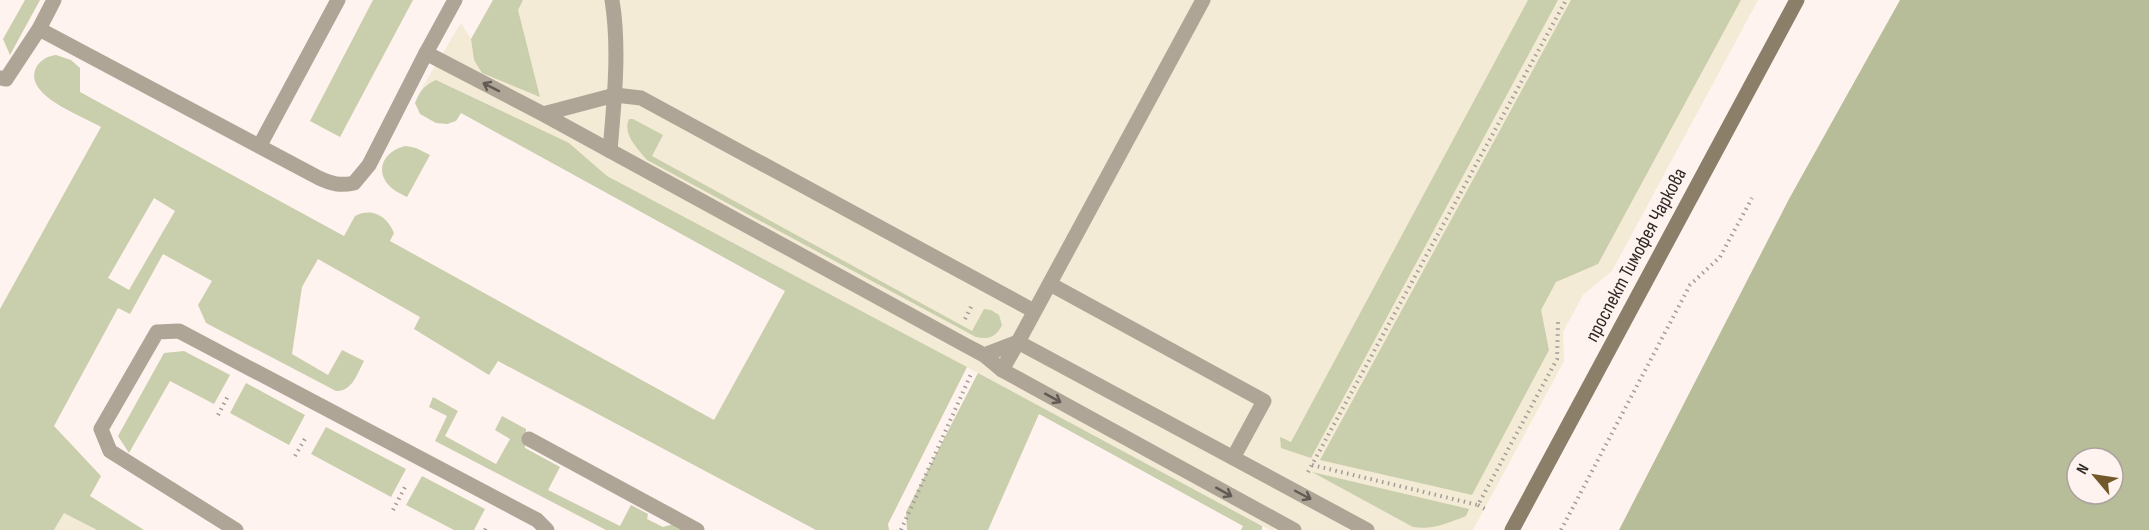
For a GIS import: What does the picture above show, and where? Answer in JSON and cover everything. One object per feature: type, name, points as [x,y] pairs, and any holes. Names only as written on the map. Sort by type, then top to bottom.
[{"type":"main road","name":"проспект Тимофея Чаркова","points":[[1512,530],[1797,0]]},
{"type":"street","points":[[0,78],[6,79],[39,29],[54,0]]},
{"type":"street","points":[[260,146],[338,0]]},
{"type":"street","points":[[39,29],[332,184],[342,185],[354,183],[369,165],[455,0]]},
{"type":"street","points":[[610,151],[615,95],[615,19],[612,0]]},
{"type":"street","points":[[1002,370],[1203,0]]},
{"type":"street","points":[[426,53],[543,114],[984,355],[1002,370],[1294,530]]},
{"type":"street","points":[[543,114],[615,95],[641,98],[1034,311]]},
{"type":"street","points":[[1050,284],[1264,401],[1233,458]]},
{"type":"street","points":[[236,530],[110,451],[101,429],[157,332],[179,331],[537,520],[547,530]]},
{"type":"street","points":[[984,355],[1018,342],[1367,530]]},
{"type":"street","points":[[529,440],[697,530]]},
{"type":"path","points":[[1306,476],[1566,0]]},
{"type":"path","points":[[1561,530],[1690,285],[1720,257],[1752,198]]},
{"type":"path","points":[[962,326],[973,303]]},
{"type":"path","points":[[1478,505],[1557,359],[1557,322]]},
{"type":"path","points":[[901,530],[973,370]]},
{"type":"path","points":[[218,415],[228,396]]},
{"type":"path","points":[[295,456],[306,437]]},
{"type":"path","points":[[1312,465],[1478,505],[1485,509]]},
{"type":"path","points":[[393,510],[405,487]]},
{"type":"shaded area","points":[[523,0],[1758,0],[1612,271],[1583,295],[1563,332],[1564,361],[1473,530],[1270,530],[607,176],[569,143],[428,83],[420,91],[461,23],[471,39],[474,60],[540,97],[517,10]]},
{"type":"shaded area","points":[[64,513],[97,530],[54,530]]},
{"type":"green space","points":[[25,0],[40,0],[10,55],[3,39]]},
{"type":"green space","points":[[373,0],[413,0],[340,137],[310,121]]},
{"type":"green space","points":[[493,0],[523,0],[518,10],[540,97],[482,73],[474,60],[471,39]]},
{"type":"green space","points":[[1528,0],[1558,0],[1311,458],[1281,448],[1280,437],[1291,442]]},
{"type":"green space","points":[[1571,0],[1741,0],[1598,264],[1556,282],[1541,310],[1549,350],[1472,495],[1320,460]]},
{"type":"green space","points":[[1900,0],[2149,0],[2149,530],[1619,530],[1789,199]]},
{"type":"green space","points":[[56,55],[71,60],[80,68],[80,92],[344,236],[355,216],[367,212],[378,215],[387,222],[394,233],[390,241],[714,420],[785,291],[461,113],[456,121],[447,124],[436,123],[420,114],[415,103],[425,86],[436,80],[569,143],[607,176],[967,367],[888,524],[889,530],[816,530],[498,361],[489,375],[414,329],[420,317],[318,259],[302,287],[292,354],[328,375],[342,350],[364,361],[350,385],[342,391],[336,391],[206,323],[198,305],[212,281],[163,254],[130,314],[118,308],[54,426],[101,476],[90,496],[144,530],[97,530],[64,513],[54,530],[0,530],[0,309],[101,127],[68,111],[45,95],[37,86],[34,76],[37,66],[48,57]],"holes":[[[154,198],[175,211],[129,290],[108,278]]]},
{"type":"green space","points":[[629,119],[663,135],[652,156],[972,331],[984,309],[999,315],[1002,325],[992,337],[976,337],[647,160],[629,136],[627,125]]},
{"type":"green space","points":[[406,146],[430,155],[407,197],[388,185],[382,170],[389,154]]},
{"type":"green space","points":[[184,351],[230,375],[214,404],[170,381],[129,453],[118,436],[164,353]]},
{"type":"green space","points":[[978,373],[1262,526],[1262,530],[1241,530],[1243,526],[1039,414],[988,530],[907,530],[906,512]]},
{"type":"green space","points":[[246,383],[305,415],[289,445],[230,413]]},
{"type":"green space","points":[[433,397],[458,411],[445,436],[496,464],[510,439],[495,430],[502,416],[526,429],[525,448],[560,467],[548,490],[620,526],[631,505],[648,514],[647,519],[663,527],[674,524],[685,530],[606,530],[435,441],[447,416],[429,407]]},
{"type":"green space","points":[[326,427],[406,469],[391,497],[311,454]]},
{"type":"green space","points":[[1312,472],[1469,509],[1466,516],[1447,523],[1427,528],[1413,527]]},
{"type":"green space","points":[[422,476],[485,509],[474,530],[454,530],[406,505]]}]
